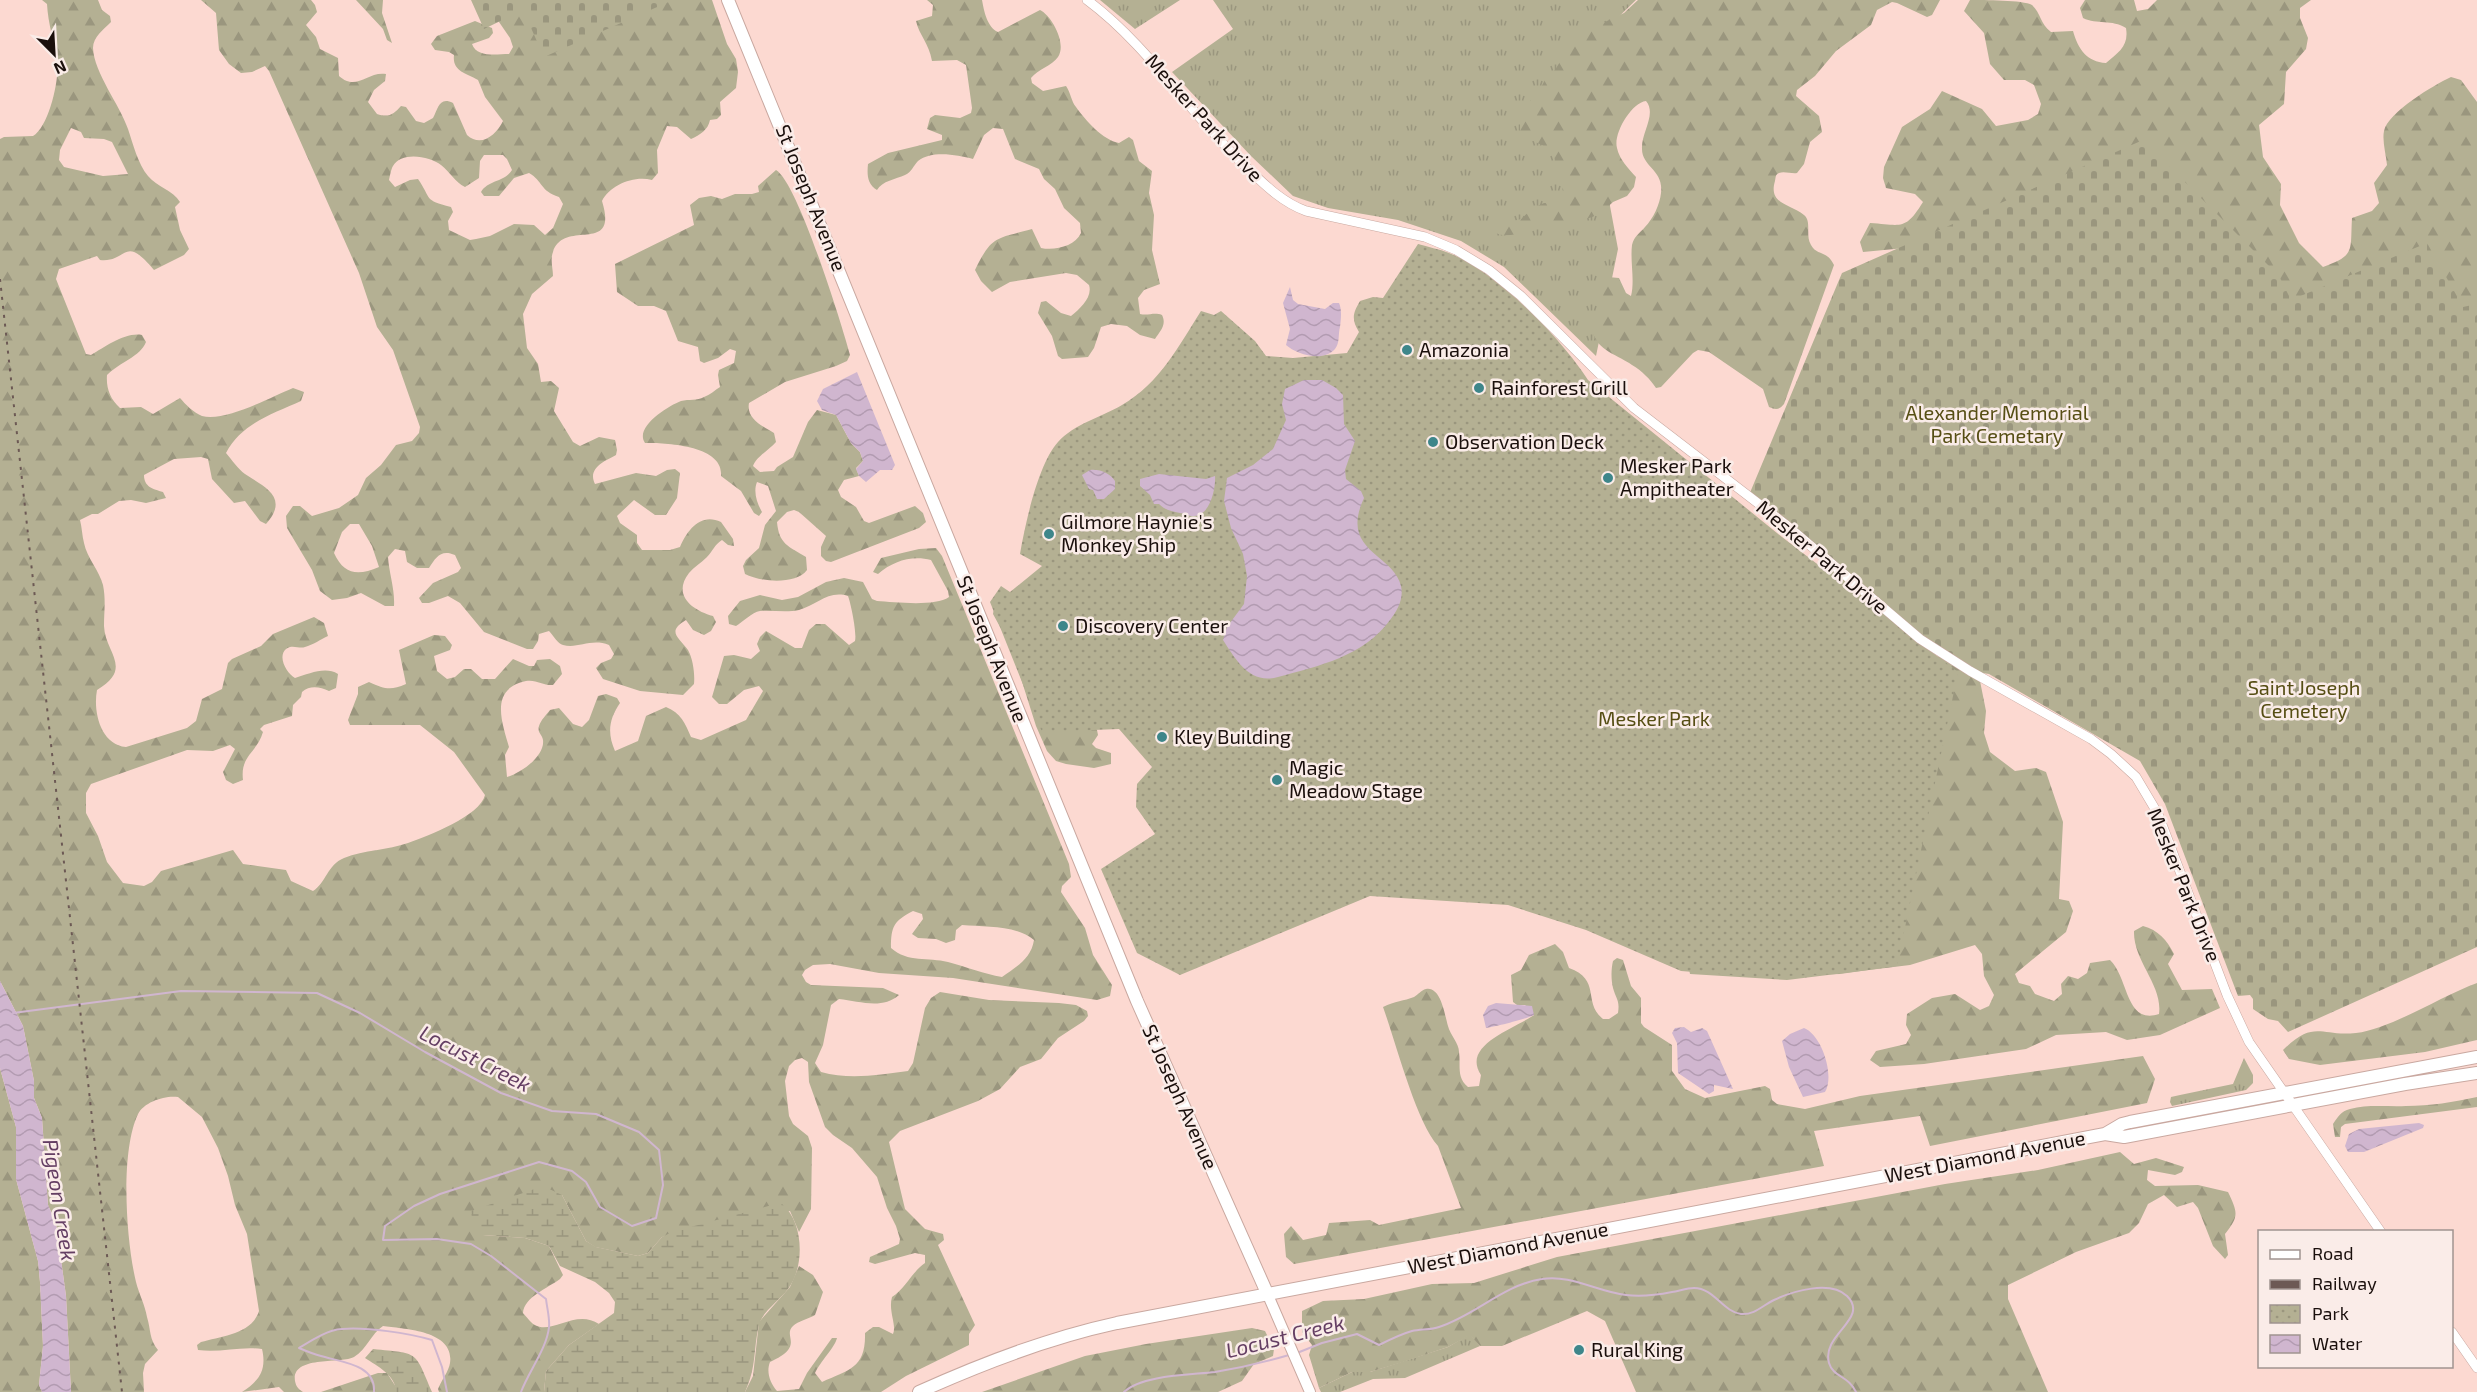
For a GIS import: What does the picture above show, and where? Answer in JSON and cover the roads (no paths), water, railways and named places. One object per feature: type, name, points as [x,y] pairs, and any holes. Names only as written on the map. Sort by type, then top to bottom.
[{"type":"main road","name":"St Joseph Avenue","points":[[728,0],[1137,1001],[1267,1293]]},
{"type":"main road","name":"West Diamond Avenue","points":[[2105,1134],[2122,1124],[2477,1056]]},
{"type":"main road","name":"West Diamond Avenue","points":[[919,1392],[993,1360],[1075,1333],[1138,1318],[2105,1134],[2124,1137],[2424,1080],[2477,1073]]},
{"type":"main road","points":[[1267,1293],[1308,1387]]},
{"type":"street","name":"Mesker Park Drive","points":[[1087,0],[1133,40],[1217,138],[1276,195],[1294,207],[1306,211],[1408,232],[1437,241],[1489,270],[1521,296],[1634,408],[1761,504],[1920,639],[1970,671],[2091,739],[2122,763],[2143,788],[2158,814],[2230,1001],[2249,1042],[2291,1106],[2380,1230]]},
{"type":"street","points":[[2453,1335],[2477,1368]]},
{"type":"water","points":[[1290,287],[1293,300],[1298,304],[1325,309],[1333,303],[1339,303],[1341,314],[1337,347],[1330,353],[1324,356],[1310,356],[1286,345],[1290,329],[1283,303]]},
{"type":"water","points":[[857,372],[895,465],[892,470],[880,470],[866,482],[859,476],[856,469],[863,461],[860,452],[851,443],[836,415],[822,410],[817,401],[823,389]]},
{"type":"water","points":[[1304,380],[1322,380],[1343,395],[1344,424],[1355,441],[1345,470],[1346,479],[1361,491],[1364,498],[1358,516],[1358,530],[1370,550],[1396,575],[1402,596],[1390,620],[1367,643],[1325,664],[1268,679],[1245,669],[1223,640],[1227,627],[1244,604],[1247,576],[1243,554],[1231,528],[1224,501],[1227,478],[1253,465],[1273,449],[1286,420],[1282,404],[1285,389]]},
{"type":"water","points":[[1090,470],[1104,472],[1115,481],[1115,489],[1104,499],[1097,499],[1082,475]]},
{"type":"water","points":[[1159,474],[1206,479],[1215,476],[1213,494],[1208,507],[1200,515],[1192,516],[1154,504],[1150,495],[1140,486],[1140,479]]},
{"type":"water","points":[[0,981],[23,1026],[34,1081],[34,1098],[42,1118],[48,1205],[56,1223],[66,1296],[71,1392],[42,1392],[39,1385],[43,1346],[38,1261],[16,1179],[16,1127],[0,1068]]},
{"type":"water","points":[[1496,1003],[1532,1006],[1534,1015],[1486,1028],[1483,1015],[1488,1006]]},
{"type":"water","points":[[1684,1027],[1691,1032],[1702,1028],[1707,1031],[1733,1089],[1714,1085],[1714,1091],[1709,1094],[1678,1073],[1677,1043],[1672,1033],[1675,1028]]},
{"type":"water","points":[[1804,1028],[1810,1032],[1821,1047],[1827,1067],[1828,1085],[1825,1092],[1803,1097],[1789,1067],[1782,1041],[1790,1034]]},
{"type":"water","points":[[2419,1123],[2424,1125],[2423,1128],[2364,1152],[2348,1152],[2345,1146],[2349,1134],[2359,1129]]},
{"type":"waterway","name":"Locust Creek","points":[[13,1013],[181,991],[317,993],[360,1013],[425,1052],[501,1093],[552,1111],[596,1114],[639,1132],[659,1150],[663,1185],[656,1218],[632,1226],[600,1207],[586,1182],[572,1171],[539,1162],[440,1194],[414,1206],[385,1226],[383,1240],[437,1239],[471,1244],[491,1256],[546,1299],[548,1335],[521,1392]]},
{"type":"waterway","name":"Locust Creek","points":[[1297,1353],[1322,1343],[1357,1334],[1379,1345],[1412,1331],[1436,1328],[1452,1322],[1515,1287],[1542,1279],[1574,1281],[1632,1296],[1655,1295],[1691,1288],[1701,1289],[1729,1309],[1741,1314],[1755,1311],[1791,1293],[1821,1288],[1840,1291],[1853,1304],[1853,1312],[1849,1320],[1837,1335],[1828,1353],[1831,1368],[1856,1392]]},
{"type":"waterway","name":"Locust Creek","points":[[374,1392],[373,1383],[363,1370],[299,1348],[325,1333],[342,1329],[387,1331],[432,1340],[442,1367],[447,1392]]},
{"type":"waterway","name":"Locust Creek","points":[[1124,1392],[1132,1386],[1154,1379],[1215,1372],[1289,1355]]},
{"type":"railway","points":[[0,279],[122,1392]]},
{"type":"place","name":"Amazonia","points":[[1407,350]]},
{"type":"place","name":"Rainforest Grill","points":[[1479,388]]},
{"type":"place","name":"Observation Deck","points":[[1433,442]]},
{"type":"place","name":"Mesker Park Ampitheater","points":[[1608,478]]},
{"type":"place","name":"Gilmore Haynie's Monkey Ship","points":[[1049,534]]},
{"type":"place","name":"Discovery Center","points":[[1063,626]]},
{"type":"place","name":"Kley Building","points":[[1162,737]]},
{"type":"place","name":"Magic Meadow Stage","points":[[1277,780]]},
{"type":"place","name":"Rural King","points":[[1579,1350]]},
{"type":"park label","name":"Alexander Memorial Park Cemetary","points":[[1997,424]]},
{"type":"park label","name":"Saint Joseph Cemetery","points":[[2304,700]]},
{"type":"park label","name":"Mesker Park","points":[[1654,719]]},
{"type":"water label","name":"Pigeon Creek","points":[[59,1200]]}]
